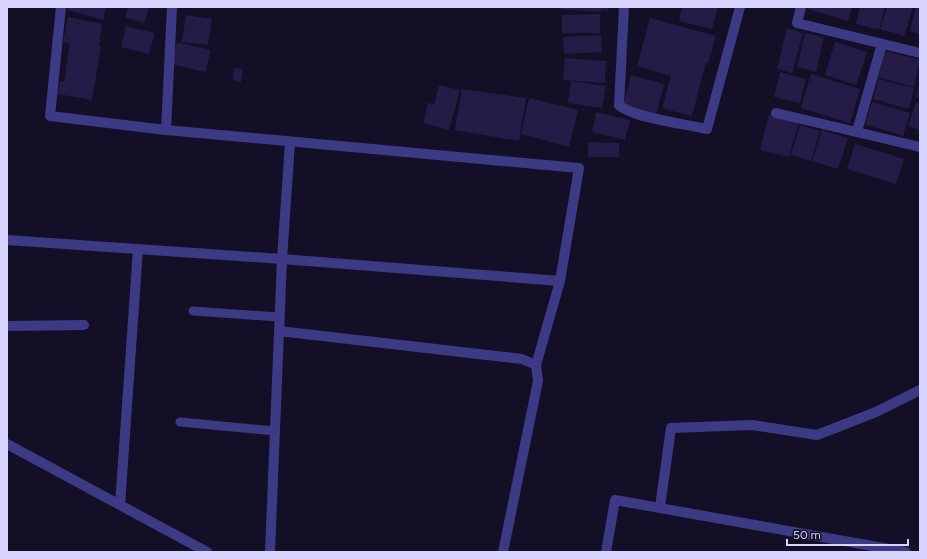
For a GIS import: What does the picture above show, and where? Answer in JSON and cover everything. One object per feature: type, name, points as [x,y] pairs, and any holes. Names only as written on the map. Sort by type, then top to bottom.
[{"type":"street","points":[[62,7],[50,116],[166,130],[579,168],[560,281],[536,365],[538,381],[503,552]]},
{"type":"street","points":[[166,130],[172,7]]},
{"type":"street","points":[[624,7],[619,105],[623,110],[636,114],[708,129],[740,7]]},
{"type":"street","points":[[801,7],[797,23],[920,53]]},
{"type":"street","points":[[857,132],[882,44]]},
{"type":"street","points":[[776,113],[920,147]]},
{"type":"street","points":[[270,552],[282,259],[290,142]]},
{"type":"street","points":[[7,240],[282,259],[560,281]]},
{"type":"street","points":[[120,505],[138,249]]},
{"type":"street","points":[[7,326],[84,325]]},
{"type":"street","points":[[279,331],[522,359],[536,365]]},
{"type":"street","points":[[660,507],[671,428],[752,425],[817,435],[876,412],[920,390]]},
{"type":"street","points":[[7,444],[204,551]]},
{"type":"street","points":[[606,552],[615,500],[906,552]]},
{"type":"lane","points":[[194,310],[280,317]]},
{"type":"lane","points":[[180,422],[275,431]]},
{"type":"building","points":[[68,7],[106,7],[103,20],[68,10]]},
{"type":"building","points":[[128,7],[149,7],[144,23],[125,17]]},
{"type":"building","points":[[559,7],[608,7],[608,11],[602,10],[602,12],[559,9]]},
{"type":"building","points":[[682,7],[718,7],[712,29],[679,21]]},
{"type":"building","points":[[809,7],[852,7],[848,21],[808,9]]},
{"type":"building","points":[[860,7],[885,7],[879,30],[856,24]]},
{"type":"building","points":[[887,7],[913,7],[904,36],[880,29]]},
{"type":"building","points":[[916,7],[920,7],[920,34],[910,31]]},
{"type":"building","points":[[600,14],[600,33],[562,33],[562,15]]},
{"type":"building","points":[[186,15],[212,19],[208,45],[182,42]]},
{"type":"building","points":[[68,17],[102,24],[99,46],[101,46],[92,100],[57,94],[60,81],[64,82],[70,43],[63,42]]},
{"type":"building","points":[[650,18],[716,36],[708,63],[706,62],[692,116],[662,108],[671,76],[637,66]]},
{"type":"building","points":[[126,26],[155,33],[149,54],[121,47]]},
{"type":"building","points":[[787,28],[803,33],[792,73],[777,69]]},
{"type":"building","points":[[805,33],[824,37],[816,72],[797,67]]},
{"type":"building","points":[[601,35],[602,52],[564,54],[563,37]]},
{"type":"building","points":[[177,42],[211,50],[205,72],[172,64]]},
{"type":"building","points":[[835,42],[867,52],[856,85],[825,75]]},
{"type":"building","points":[[885,51],[920,60],[914,87],[878,77]]},
{"type":"building","points":[[565,58],[606,61],[605,83],[563,80]]},
{"type":"building","points":[[234,68],[243,69],[241,82],[233,80]]},
{"type":"building","points":[[780,72],[806,79],[800,103],[774,97]]},
{"type":"building","points":[[811,74],[860,89],[850,123],[801,108]]},
{"type":"building","points":[[631,75],[664,84],[656,115],[623,106]]},
{"type":"building","points":[[878,79],[914,88],[909,109],[873,99]]},
{"type":"building","points":[[571,81],[606,86],[602,108],[568,103]]},
{"type":"building","points":[[439,85],[460,90],[449,130],[423,123],[428,103],[434,104]]},
{"type":"building","points":[[920,85],[920,98],[916,97]]},
{"type":"building","points":[[462,89],[526,98],[519,141],[455,130]]},
{"type":"building","points":[[529,98],[578,110],[569,147],[521,134]]},
{"type":"building","points":[[872,102],[910,113],[903,136],[865,124]]},
{"type":"building","points":[[916,102],[920,104],[920,130],[908,126]]},
{"type":"building","points":[[596,112],[630,120],[625,140],[592,132]]},
{"type":"building","points":[[769,114],[799,122],[789,157],[760,150]]},
{"type":"building","points":[[800,125],[820,131],[811,161],[791,155]]},
{"type":"building","points":[[822,130],[848,138],[838,169],[812,161]]},
{"type":"building","points":[[588,142],[619,143],[619,157],[588,157]]},
{"type":"building","points":[[855,144],[904,159],[896,184],[847,169]]}]
